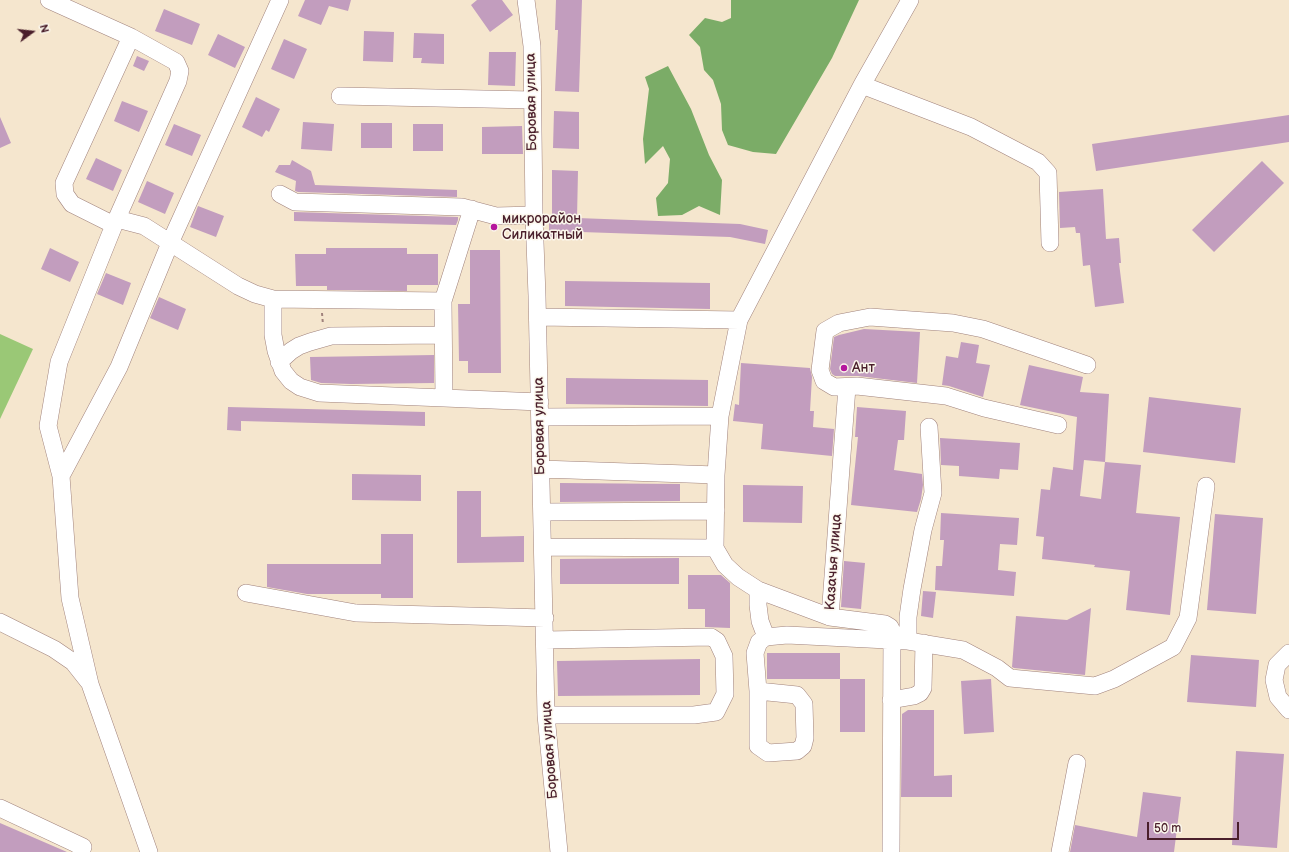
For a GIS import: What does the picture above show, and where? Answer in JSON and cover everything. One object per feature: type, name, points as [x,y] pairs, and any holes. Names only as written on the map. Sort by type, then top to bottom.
[{"type":"street","points":[[49,0],[131,37],[176,62],[180,71],[178,81],[115,222],[59,362],[48,426],[62,476],[70,598],[90,684],[149,852]]},
{"type":"street","points":[[62,476],[119,368],[170,243],[280,0]]},
{"type":"street","name":"Боровая улица","points":[[526,0],[532,46],[534,215],[538,317],[546,715],[559,852]]},
{"type":"street","points":[[830,617],[758,590],[738,577],[725,564],[715,548],[716,475],[720,416],[739,320],[862,85],[910,0]]},
{"type":"street","points":[[131,37],[64,183],[65,194],[72,204],[115,222],[144,226],[238,286],[255,294],[273,299],[443,301]]},
{"type":"street","points":[[862,85],[971,127],[1038,162],[1048,173],[1050,244]]},
{"type":"street","points":[[340,96],[532,100]]},
{"type":"street","points":[[280,194],[295,202],[462,207],[496,216],[534,215]]},
{"type":"street","points":[[444,398],[443,301],[472,210]]},
{"type":"street","points":[[273,299],[273,335],[279,362],[291,381],[300,387],[319,393],[444,398],[540,409],[720,416]]},
{"type":"street","points":[[538,317],[739,320]]},
{"type":"street","points":[[1058,425],[984,408],[946,396],[857,386],[834,387],[824,381],[820,370],[824,330],[839,323],[870,317],[953,323],[983,329],[1087,365]]},
{"type":"street","points":[[279,362],[299,346],[323,338],[341,336],[443,335]]},
{"type":"street","name":"Казачья улица","points":[[847,386],[830,617],[885,624],[890,627],[900,641],[891,700],[891,852]]},
{"type":"street","points":[[900,641],[908,617],[923,530],[933,493],[929,427]]},
{"type":"street","points":[[541,469],[716,475]]},
{"type":"street","points":[[758,691],[755,653],[758,642],[766,637],[787,635],[924,643],[964,650],[997,668],[1010,678],[1095,686],[1114,679],[1173,647],[1188,618],[1206,486]]},
{"type":"street","points":[[542,512],[716,511]]},
{"type":"street","points":[[543,547],[715,548]]},
{"type":"street","points":[[758,590],[760,621],[766,637]]},
{"type":"street","points":[[246,593],[356,613],[545,618]]},
{"type":"street","points":[[0,622],[54,649],[73,662],[90,684]]},
{"type":"street","points":[[545,640],[711,637],[717,641],[724,656],[725,694],[716,712],[694,715],[546,715]]},
{"type":"street","points":[[891,700],[920,694],[923,688],[924,643]]},
{"type":"street","points":[[1289,653],[1277,665],[1274,680],[1278,697],[1289,710]]},
{"type":"street","points":[[1060,852],[1077,763]]},
{"type":"street","points":[[0,808],[83,846],[81,852]]},
{"type":"path","points":[[322,300],[323,338]]},
{"type":"green space","points":[[731,0],[859,0],[832,58],[776,154],[753,152],[728,145],[722,130],[721,104],[713,80],[704,70],[700,47],[689,35],[705,18],[722,22],[731,18]]},
{"type":"green space","points":[[668,66],[691,109],[709,155],[722,180],[720,215],[699,206],[682,215],[658,216],[656,198],[668,183],[670,159],[663,146],[645,164],[643,139],[649,89],[645,77]]},
{"type":"green space","points":[[0,334],[33,349],[0,419]]},
{"type":"building","points":[[305,0],[351,0],[348,11],[329,6],[321,25],[298,16]]},
{"type":"building","points":[[477,0],[502,0],[513,15],[490,32],[471,5]]},
{"type":"building","points":[[556,0],[582,0],[579,92],[555,91],[558,30],[555,30]]},
{"type":"building","points":[[164,9],[200,24],[192,45],[155,31]]},
{"type":"building","points":[[364,31],[394,32],[393,62],[363,61]]},
{"type":"building","points":[[414,33],[444,34],[444,64],[421,63],[422,58],[413,58]]},
{"type":"building","points":[[218,34],[245,47],[235,68],[208,55]]},
{"type":"building","points":[[284,39],[307,49],[294,79],[271,69]]},
{"type":"building","points":[[489,52],[516,52],[515,86],[488,85]]},
{"type":"building","points":[[137,56],[149,61],[144,71],[133,66]]},
{"type":"building","points":[[256,97],[280,109],[269,132],[266,130],[262,137],[242,127]]},
{"type":"building","points":[[122,101],[148,111],[139,132],[114,121]]},
{"type":"building","points":[[554,111],[579,112],[579,149],[553,148]]},
{"type":"building","points":[[1289,115],[1289,142],[1096,171],[1092,144]]},
{"type":"building","points":[[0,117],[11,143],[0,148]]},
{"type":"building","points":[[303,122],[334,124],[332,151],[301,149]]},
{"type":"building","points":[[361,123],[392,123],[392,148],[361,148]]},
{"type":"building","points":[[174,124],[201,135],[192,156],[165,145]]},
{"type":"building","points":[[413,124],[443,124],[443,151],[413,151]]},
{"type":"building","points":[[522,126],[523,154],[482,154],[482,127]]},
{"type":"building","points":[[96,158],[122,170],[113,191],[86,179]]},
{"type":"building","points":[[292,160],[311,171],[315,185],[457,190],[457,197],[298,192],[295,191],[296,181],[275,172],[279,165],[290,165]]},
{"type":"building","points":[[1262,161],[1284,183],[1214,252],[1192,230]]},
{"type":"building","points":[[552,170],[578,171],[577,218],[740,224],[768,230],[765,244],[730,237],[581,232],[580,240],[549,237],[549,217],[552,217]]},
{"type":"building","points":[[147,181],[174,193],[165,214],[138,202]]},
{"type":"building","points":[[1103,189],[1106,239],[1119,238],[1121,263],[1119,263],[1124,303],[1095,307],[1090,265],[1083,266],[1080,233],[1076,233],[1075,227],[1060,228],[1059,192]]},
{"type":"building","points":[[198,206],[224,216],[216,237],[190,227]]},
{"type":"building","points":[[294,212],[458,217],[458,220],[456,225],[294,221]]},
{"type":"building","points":[[50,248],[79,262],[70,282],[41,269]]},
{"type":"building","points":[[326,248],[407,248],[407,254],[438,254],[438,285],[407,285],[407,291],[327,290],[327,286],[296,286],[295,254],[326,254]]},
{"type":"building","points":[[470,250],[500,250],[501,373],[468,373],[468,361],[459,361],[458,304],[470,304]]},
{"type":"building","points":[[106,273],[131,283],[123,305],[97,294]]},
{"type":"building","points":[[565,281],[710,283],[710,309],[565,306]]},
{"type":"building","points":[[159,297],[186,309],[178,330],[150,318]]},
{"type":"building","points":[[864,329],[920,332],[917,383],[858,376],[835,376],[832,374],[830,369],[834,337]]},
{"type":"building","points":[[961,342],[979,345],[976,363],[990,365],[983,397],[942,385],[946,356],[958,358]]},
{"type":"building","points":[[434,355],[434,383],[351,384],[321,383],[311,380],[310,357]]},
{"type":"building","points":[[741,363],[810,368],[812,377],[810,411],[814,411],[813,427],[834,429],[832,456],[761,449],[763,424],[733,421],[735,404],[739,405]]},
{"type":"building","points":[[1029,365],[1083,377],[1080,392],[1109,394],[1105,462],[1141,465],[1136,513],[1180,517],[1170,615],[1126,610],[1130,571],[1094,567],[1095,565],[1042,559],[1044,537],[1036,536],[1041,489],[1050,490],[1053,467],[1073,470],[1077,417],[1020,405]],"holes":[[[1084,460],[1105,462],[1101,499],[1080,496]]]},
{"type":"building","points":[[566,378],[708,380],[708,406],[566,404]]},
{"type":"building","points":[[1149,397],[1241,408],[1235,463],[1143,452]]},
{"type":"building","points":[[228,407],[425,412],[425,426],[241,421],[241,431],[227,430]]},
{"type":"building","points":[[857,407],[906,411],[904,440],[898,440],[894,470],[922,474],[923,485],[917,512],[851,505],[858,437],[855,437]]},
{"type":"building","points":[[940,438],[1020,443],[1018,470],[1000,469],[999,479],[959,476],[959,466],[941,465]]},
{"type":"building","points":[[352,474],[421,475],[421,501],[352,500]]},
{"type":"building","points":[[560,483],[680,484],[680,501],[560,502]]},
{"type":"building","points":[[743,485],[803,486],[802,523],[743,522]]},
{"type":"building","points":[[457,491],[481,491],[481,537],[524,536],[524,562],[457,563]]},
{"type":"building","points":[[941,513],[1019,518],[1017,545],[1000,544],[998,570],[1016,572],[1014,596],[935,590],[936,566],[942,566],[944,540],[940,540]]},
{"type":"building","points":[[1215,514],[1263,518],[1256,614],[1207,610]]},
{"type":"building","points":[[381,534],[413,534],[413,598],[381,598],[381,594],[307,594],[267,587],[267,564],[381,564]]},
{"type":"building","points":[[679,558],[679,584],[560,584],[560,559]]},
{"type":"building","points":[[844,561],[865,563],[861,609],[841,607]]},
{"type":"building","points":[[688,575],[721,575],[730,583],[730,628],[705,627],[705,609],[688,609]]},
{"type":"building","points":[[923,591],[936,592],[933,618],[921,616]]},
{"type":"building","points":[[1091,608],[1085,675],[1012,667],[1016,616],[1067,620]]},
{"type":"building","points":[[767,653],[840,653],[840,679],[767,679]]},
{"type":"building","points":[[1191,655],[1259,660],[1256,707],[1187,702]]},
{"type":"building","points":[[700,659],[700,695],[558,696],[557,661]]},
{"type":"building","points":[[840,679],[865,679],[865,732],[840,732]]},
{"type":"building","points":[[991,679],[994,732],[964,734],[961,681]]},
{"type":"building","points":[[908,710],[934,710],[934,776],[952,775],[952,797],[901,797],[902,714]]},
{"type":"building","points":[[1236,751],[1284,754],[1277,848],[1232,845]]},
{"type":"building","points":[[1143,792],[1181,797],[1174,852],[1070,852],[1075,825],[1137,837]]},
{"type":"building","points":[[0,823],[67,852],[0,852]]},
{"type":"place","name":"микрорайон Силикатный","points":[[494,227]]},
{"type":"place","name":"Ант","points":[[844,368]]}]
